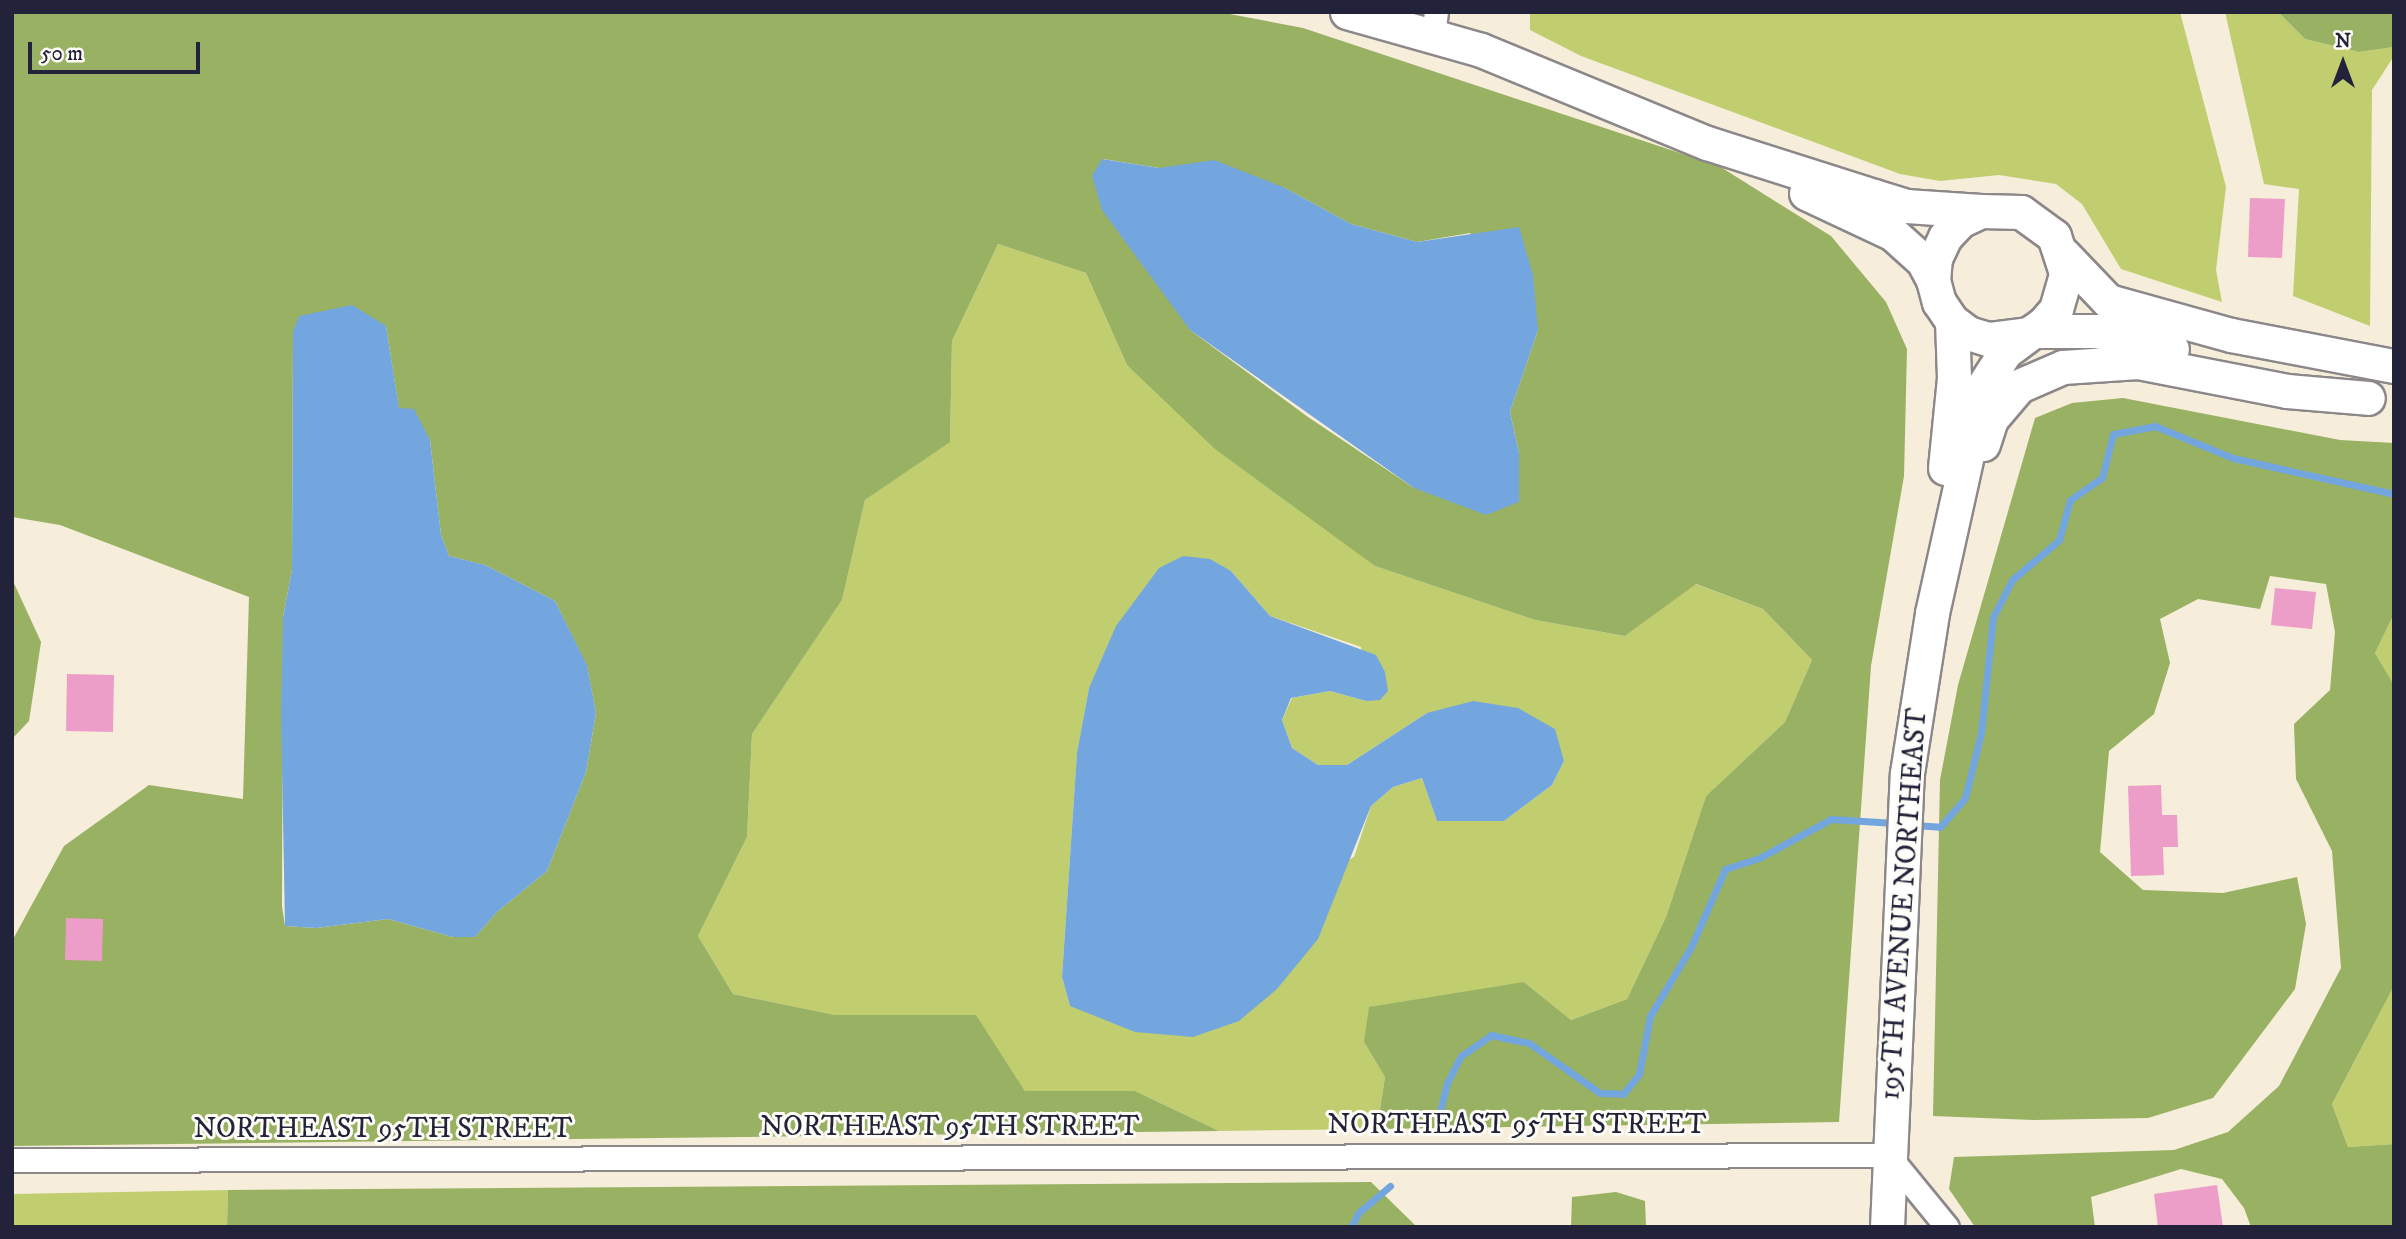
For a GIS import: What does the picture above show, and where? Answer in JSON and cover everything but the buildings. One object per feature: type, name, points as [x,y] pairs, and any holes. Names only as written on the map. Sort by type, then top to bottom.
[{"type":"main road","points":[[1347,12],[1435,24],[1488,53],[1707,143],[1893,234],[1923,261],[1933,280],[1939,302],[1952,321],[1988,339],[2031,332],[2097,331],[2381,400]]},
{"type":"main road","points":[[1707,143],[1906,206],[1981,211],[2001,208],[2030,216],[2054,236],[2063,254],[2108,301],[2231,335],[2394,366]]},
{"type":"main road","points":[[1933,280],[1935,257],[1945,237],[1960,221],[1981,211]]},
{"type":"main road","points":[[1932,613],[1982,388],[2005,352],[2056,309],[2064,292],[2063,254]]},
{"type":"main road","points":[[1932,613],[1954,378],[1952,321]]},
{"type":"main road","points":[[1932,613],[1958,547],[1991,419],[2019,386],[2038,375],[2063,367],[2138,362],[2287,391],[2381,400]]},
{"type":"main road","name":"195TH AVENUE NORTHEAST","points":[[1887,1227],[1888,1154],[1907,773],[1932,613]]},
{"type":"street","name":"NORTHEAST 95TH STREET","points":[[12,1160],[1888,1154]]},
{"type":"street","points":[[1888,1154],[1947,1227]]},
{"type":"green space","points":[[12,12],[1219,12],[1303,28],[1719,166],[1831,236],[1886,302],[1907,349],[1904,476],[1871,666],[1839,1122],[1377,1129],[1385,1077],[1364,1042],[1369,1007],[1524,982],[1571,1020],[1627,999],[1666,917],[1706,796],[1785,722],[1812,660],[1763,609],[1696,584],[1625,636],[1535,620],[1375,566],[1215,449],[1127,365],[1086,273],[998,244],[952,341],[950,442],[865,500],[842,600],[752,734],[747,837],[698,936],[733,994],[835,1015],[976,1015],[1025,1091],[1135,1091],[1219,1131],[12,1146],[12,941],[64,846],[149,785],[243,799],[249,597],[60,525],[12,517]],"holes":[[[1103,159],[1285,188],[1351,224],[1417,242],[1470,233],[1538,330],[1510,412],[1519,453],[1414,488],[1308,417],[1190,330]],[[386,326],[399,409],[430,440],[441,535],[449,556],[485,565],[555,601],[587,666],[596,713],[586,772],[547,871],[497,912],[475,937],[453,937],[388,919],[316,928],[285,926],[282,906],[283,617],[292,570],[293,332]]]},
{"type":"green space","points":[[1530,12],[2180,12],[2226,187],[2216,270],[2222,302],[2121,269],[2082,204],[2056,184],[1999,175],[1940,181],[1900,174],[1581,56],[1530,30]]},
{"type":"green space","points":[[2225,12],[2278,12],[2305,39],[2359,52],[2394,47],[2394,56],[2372,90],[2370,326],[2293,296],[2299,189],[2264,184]]},
{"type":"green space","points":[[2278,12],[2394,12],[2394,47],[2359,52],[2305,39]]},
{"type":"green space","points":[[998,244],[1086,273],[1127,365],[1375,566],[1535,620],[1625,636],[1695,584],[1763,609],[1812,660],[1785,722],[1706,796],[1666,917],[1627,999],[1571,1020],[1524,982],[1364,1042],[1385,1077],[1377,1129],[1219,1131],[1135,1091],[1025,1091],[975,1015],[835,1015],[733,994],[698,936],[747,837],[752,734],[842,600],[865,500],[950,441],[952,341]],"holes":[[[1231,571],[1270,616],[1361,647],[1366,701],[1330,691],[1292,698],[1282,720],[1292,748],[1318,765],[1347,765],[1427,713],[1564,761],[1552,785],[1504,821],[1437,821],[1422,778],[1393,787],[1371,806],[1354,857],[1070,1006],[1062,977],[1077,754],[1089,688]]]},
{"type":"green space","points":[[2123,398],[2340,440],[2394,443],[2394,614],[2375,653],[2394,685],[2394,986],[2332,1104],[2348,1147],[2394,1144],[2394,1227],[2251,1227],[2244,1208],[2222,1179],[2181,1169],[2091,1197],[2095,1227],[1975,1227],[1949,1189],[1954,1157],[2174,1150],[2228,1132],[2279,1086],[2341,968],[2332,851],[2296,779],[2294,724],[2330,690],[2335,632],[2326,584],[2270,576],[2260,609],[2198,599],[2160,619],[2170,663],[2154,714],[2109,751],[2100,852],[2143,890],[2223,893],[2297,877],[2306,924],[2295,989],[2213,1098],[2148,1118],[2033,1120],[1933,1116],[1940,780],[1958,685],[2035,418],[2072,403]]},
{"type":"green space","points":[[12,579],[41,642],[29,721],[12,739]]},
{"type":"green space","points":[[2394,614],[2394,685],[2375,653]]},
{"type":"green space","points":[[2394,986],[2394,1144],[2348,1147],[2332,1104]]},
{"type":"green space","points":[[1371,1182],[1417,1227],[227,1227],[228,1190]]},
{"type":"green space","points":[[228,1190],[227,1227],[12,1227],[12,1194]]},
{"type":"green space","points":[[1616,1192],[1645,1201],[1646,1227],[1571,1227],[1572,1197]]},
{"type":"water","points":[[1102,159],[1159,168],[1214,160],[1285,188],[1351,224],[1417,242],[1519,227],[1533,275],[1538,330],[1510,412],[1519,453],[1519,502],[1486,515],[1414,488],[1190,330],[1102,210],[1092,176]]},
{"type":"water","points":[[352,305],[386,326],[399,408],[414,409],[430,440],[441,535],[449,556],[485,565],[555,601],[587,665],[596,713],[586,772],[547,871],[497,912],[475,937],[453,937],[388,919],[316,928],[285,926],[281,713],[283,617],[292,570],[293,332],[299,316]]},
{"type":"water","points":[[1183,556],[1210,559],[1231,571],[1270,616],[1376,655],[1385,672],[1388,691],[1380,700],[1366,701],[1330,691],[1291,698],[1282,720],[1292,748],[1318,765],[1347,765],[1427,713],[1473,701],[1518,708],[1555,729],[1564,761],[1552,785],[1504,821],[1437,821],[1422,778],[1393,787],[1371,806],[1318,939],[1277,989],[1239,1021],[1193,1037],[1135,1032],[1070,1006],[1062,977],[1077,753],[1089,688],[1116,626],[1159,568]]},
{"type":"waterway","points":[[1914,825],[1940,827],[1965,798],[1981,733],[1993,617],[2012,580],[2059,540],[2070,500],[2102,478],[2113,434],[2155,426],[2233,458],[2394,494]]},
{"type":"waterway","points":[[1438,1119],[1447,1083],[1461,1056],[1491,1035],[1529,1043],[1600,1093],[1623,1094],[1639,1074],[1650,1016],[1691,947],[1725,869],[1761,857],[1831,819],[1895,823]]},
{"type":"waterway","points":[[1351,1227],[1358,1213],[1390,1186]]}]
